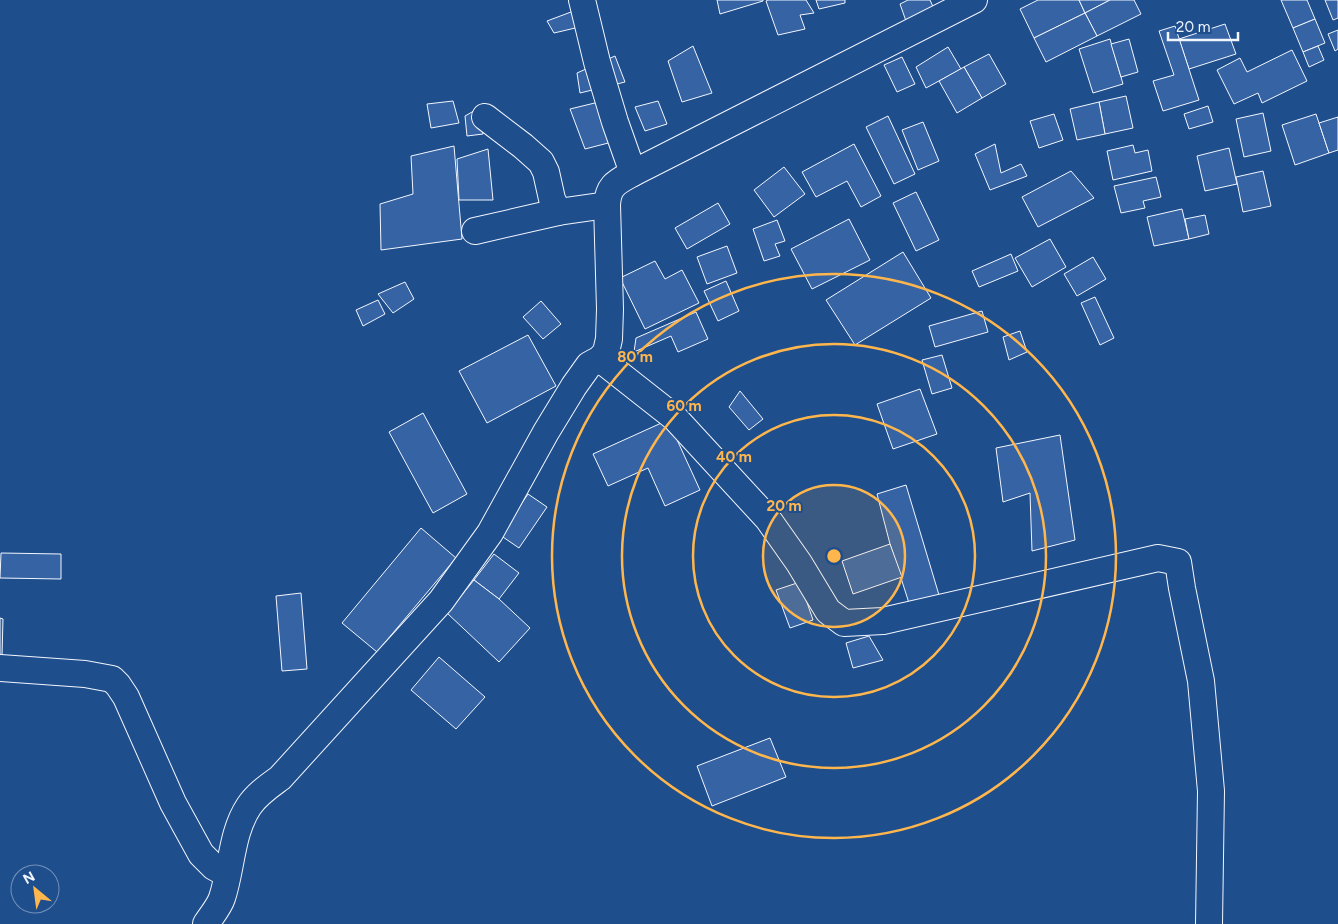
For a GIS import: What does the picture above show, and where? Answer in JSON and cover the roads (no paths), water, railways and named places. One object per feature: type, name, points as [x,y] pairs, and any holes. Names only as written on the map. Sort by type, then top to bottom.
[{"type":"street","points":[[582,0],[597,62],[633,173]]},
{"type":"street","points":[[206,924],[222,899],[238,832],[249,807],[260,794],[280,778],[441,601],[490,533],[574,386],[589,365],[600,359],[606,352],[609,331],[607,195],[611,187],[633,173],[974,0]]},
{"type":"street","points":[[485,117],[542,162],[552,199],[558,212]]},
{"type":"street","points":[[475,230],[558,212],[607,206]]},
{"type":"street","points":[[600,359],[675,418],[768,519],[799,563],[828,611],[844,623],[883,621],[1158,558],[1178,562],[1200,680],[1211,791],[1209,924]]},
{"type":"street","points":[[0,668],[85,674],[112,679],[118,684],[126,697],[173,803],[201,854],[214,867],[227,874]]}]
